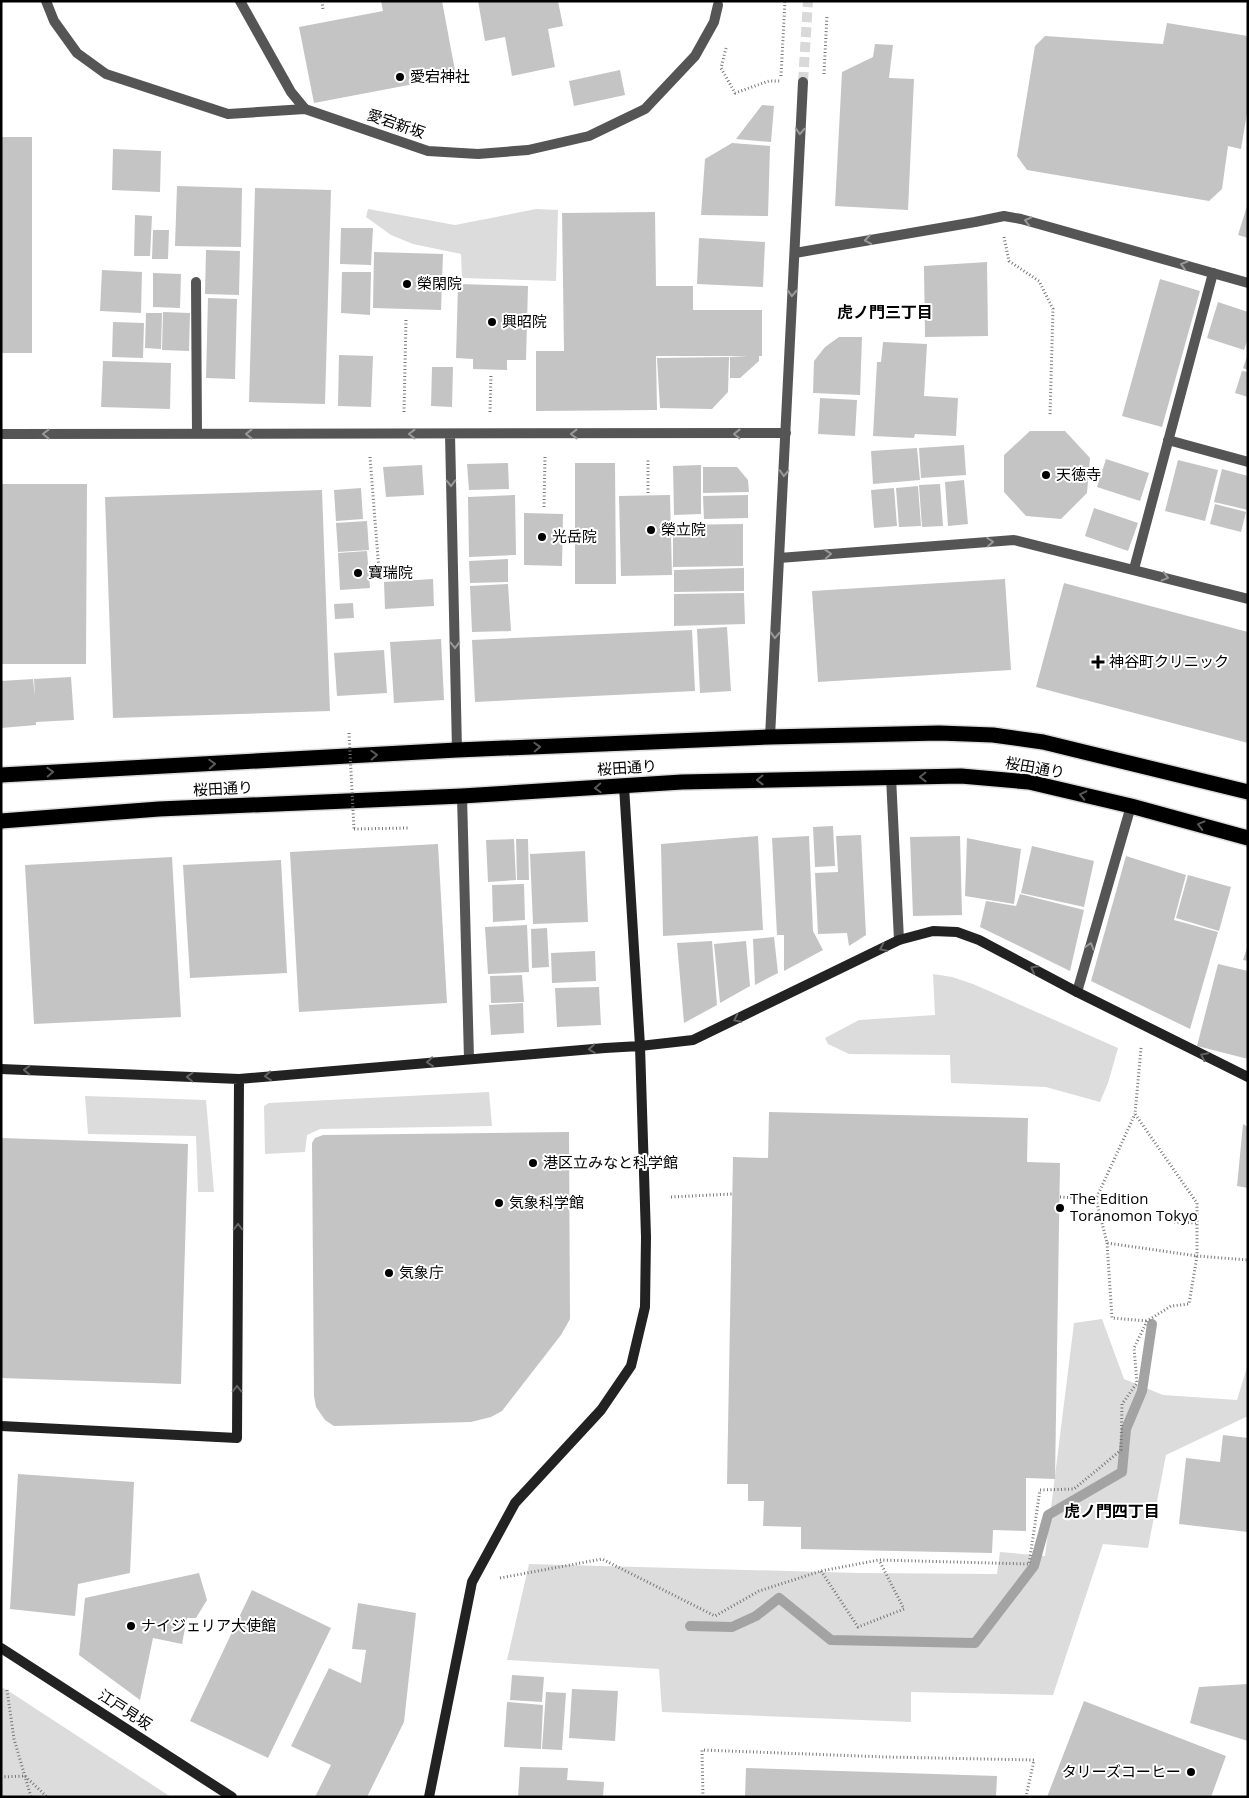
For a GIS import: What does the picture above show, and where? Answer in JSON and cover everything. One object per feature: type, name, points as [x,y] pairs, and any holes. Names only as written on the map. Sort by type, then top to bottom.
[{"type":"highway","name":"桜田通り","points":[[1,775],[457,750],[770,737],[939,733],[993,735],[1043,742],[1248,792]]},
{"type":"highway","name":"桜田通り","points":[[1,821],[159,809],[462,796],[691,782],[961,776],[1029,782],[1131,806],[1248,838]]},
{"type":"street","name":"愛宕新坂","points":[[46,1],[54,21],[77,53],[106,74],[228,114],[305,109],[428,151],[478,154],[528,150],[589,136],[645,109],[695,56],[714,22],[718,5]]},
{"type":"street","points":[[240,1],[291,92],[305,109]]},
{"type":"street","points":[[770,737],[803,82]]},
{"type":"street","points":[[794,253],[1004,216],[1052,227],[1248,284]]},
{"type":"street","points":[[1134,569],[1213,273]]},
{"type":"street","points":[[196,282],[197,434]]},
{"type":"street","points":[[1,434],[786,433]]},
{"type":"street","points":[[450,434],[457,750]]},
{"type":"street","points":[[1168,440],[1248,462]]},
{"type":"street","points":[[779,558],[1014,540],[1248,599]]},
{"type":"street","points":[[891,777],[899,940]]},
{"type":"street","points":[[429,1797],[472,1582],[515,1503],[601,1410],[631,1366],[645,1307],[646,1237],[640,1046],[624,786]]},
{"type":"street","points":[[462,796],[469,1059]]},
{"type":"street","points":[[1077,992],[1131,806]]},
{"type":"street","points":[[1,1069],[238,1079],[693,1040],[899,940],[933,931],[957,932],[979,940],[1077,992],[1248,1077]]},
{"type":"street","points":[[1,1426],[236,1438],[238,1079]]},
{"type":"street","name":"江戸見坂","points":[[1,1648],[232,1797]]},
{"type":"path","points":[[322,1],[323,10]]},
{"type":"path","points":[[728,40],[721,68],[735,93],[769,81],[781,81]]},
{"type":"path","points":[[1003,231],[1009,261],[1038,280],[1053,310],[1050,416]]},
{"type":"path","points":[[404,417],[406,320]]},
{"type":"path","points":[[490,418],[491,374]]},
{"type":"path","points":[[370,457],[378,571]]},
{"type":"path","points":[[544,507],[545,457]]},
{"type":"path","points":[[648,458],[648,493]]},
{"type":"path","points":[[349,732],[354,829],[408,828]]},
{"type":"path","points":[[1143,1025],[1135,1114],[1096,1199],[1107,1243],[1112,1318],[1147,1321]]},
{"type":"path","points":[[472,1582],[602,1559],[715,1616],[759,1591],[821,1570],[878,1560],[1029,1564],[1040,1490],[1074,1489],[1121,1450],[1122,1404],[1137,1383],[1134,1348],[1147,1321],[1171,1306],[1189,1304],[1197,1256],[1197,1203],[1135,1114]]},
{"type":"path","points":[[671,1197],[732,1194]]},
{"type":"path","points":[[1060,1197],[1096,1199]]},
{"type":"path","points":[[1174,1222],[1198,1223]]},
{"type":"path","points":[[1107,1243],[1197,1256],[1248,1260]]},
{"type":"path","points":[[821,1570],[858,1627],[904,1609],[878,1560]]},
{"type":"path","points":[[7,1690],[14,1739],[31,1797]]},
{"type":"path","points":[[703,1797],[702,1750],[1034,1760],[1026,1797]]},
{"type":"path","points":[[1,1777],[25,1776],[47,1797]]},
{"type":"shaded area","points":[[368,209],[455,225],[536,209],[558,210],[556,281],[462,278],[461,254],[413,244],[391,235],[366,217]]},
{"type":"shaded area","points":[[933,974],[952,977],[973,984],[1118,1048],[1108,1083],[1100,1102],[1046,1087],[951,1083],[950,1055],[849,1054],[828,1044],[825,1038],[859,1020],[935,1015]]},
{"type":"shaded area","points":[[489,1092],[492,1126],[320,1129],[307,1135],[305,1152],[265,1154],[264,1106],[269,1103]]},
{"type":"shaded area","points":[[85,1096],[206,1100],[214,1192],[198,1192],[196,1136],[88,1134]]},
{"type":"shaded area","points":[[1102,1319],[1124,1379],[1163,1395],[1237,1400],[1248,1364],[1248,1416],[1166,1455],[1148,1548],[1103,1544],[1053,1695],[911,1692],[911,1722],[662,1712],[659,1669],[507,1660],[529,1564],[859,1573],[997,1574],[1000,1552],[1045,1556],[1074,1323]]},
{"type":"shaded area","points":[[1,1687],[7,1690],[171,1797],[1,1797]]},
{"type":"building","points":[[381,1],[442,1],[456,76],[314,103],[299,27],[383,11]]},
{"type":"building","points":[[478,1],[558,1],[563,26],[548,29],[555,67],[512,76],[505,37],[485,41]]},
{"type":"building","points":[[1167,23],[1248,36],[1248,107],[1241,149],[1228,146],[1222,189],[1209,201],[1027,170],[1017,156],[1035,46],[1045,36],[1163,44]]},
{"type":"building","points":[[875,44],[893,45],[889,78],[914,79],[908,210],[835,206],[842,72],[873,57]]},
{"type":"building","points":[[620,70],[625,95],[574,106],[569,81]]},
{"type":"building","points":[[762,105],[774,106],[771,142],[736,139]]},
{"type":"building","points":[[1,137],[32,137],[32,353],[1,353]]},
{"type":"building","points":[[732,143],[770,146],[768,216],[701,215],[705,159]]},
{"type":"building","points":[[113,149],[161,151],[160,192],[112,190]]},
{"type":"building","points":[[177,186],[242,188],[241,247],[175,246]]},
{"type":"building","points":[[255,188],[331,190],[325,404],[249,402]]},
{"type":"building","points":[[1248,203],[1248,238],[1238,235]]},
{"type":"building","points":[[655,212],[656,286],[693,286],[693,310],[762,310],[762,356],[759,356],[759,361],[740,378],[730,378],[730,357],[748,356],[656,356],[657,410],[536,411],[536,351],[564,351],[562,213]]},
{"type":"building","points":[[135,215],[152,216],[150,256],[134,256]]},
{"type":"building","points":[[341,228],[373,228],[371,265],[340,264]]},
{"type":"building","points":[[153,230],[169,230],[168,259],[152,259]]},
{"type":"building","points":[[699,238],[765,242],[763,287],[697,284]]},
{"type":"building","points":[[206,250],[240,251],[239,295],[205,294]]},
{"type":"building","points":[[374,252],[443,254],[441,310],[373,308]]},
{"type":"building","points":[[987,262],[988,336],[925,337],[924,266]]},
{"type":"building","points":[[102,270],[142,272],[141,313],[100,311]]},
{"type":"building","points":[[342,272],[371,272],[370,315],[341,313]]},
{"type":"building","points":[[153,273],[181,274],[180,308],[153,307]]},
{"type":"building","points":[[1160,279],[1200,291],[1162,427],[1122,416]]},
{"type":"building","name":"興昭院","points":[[458,284],[528,286],[526,360],[507,360],[507,370],[473,369],[473,359],[456,358]]},
{"type":"building","points":[[208,298],[237,299],[235,379],[206,378]]},
{"type":"building","points":[[1218,302],[1248,312],[1248,338],[1244,350],[1207,338]]},
{"type":"building","points":[[163,312],[190,313],[189,351],[162,350]]},
{"type":"building","points":[[146,313],[162,313],[161,349],[145,348]]},
{"type":"building","points":[[113,322],[144,323],[143,358],[112,357]]},
{"type":"building","points":[[839,337],[862,337],[860,395],[813,393],[814,361],[825,347]]},
{"type":"building","points":[[883,342],[927,344],[924,396],[958,398],[956,436],[915,434],[914,438],[873,436],[877,362],[881,362]]},
{"type":"building","points":[[1248,354],[1248,370],[1243,368]]},
{"type":"building","points":[[339,355],[373,356],[371,407],[338,406]]},
{"type":"building","points":[[729,357],[728,392],[712,409],[660,408],[657,358]]},
{"type":"building","points":[[103,361],[171,363],[170,409],[101,407]]},
{"type":"building","points":[[432,367],[453,367],[452,407],[431,406]]},
{"type":"building","points":[[1242,371],[1248,372],[1248,397],[1235,393]]},
{"type":"building","points":[[820,398],[857,400],[855,436],[818,434]]},
{"type":"building","name":"天徳寺","points":[[1030,431],[1065,431],[1090,458],[1087,493],[1061,519],[1026,516],[1004,492],[1004,455]]},
{"type":"building","points":[[964,445],[966,475],[921,478],[919,448]]},
{"type":"building","points":[[917,448],[920,480],[873,484],[871,451]]},
{"type":"building","points":[[1106,459],[1149,473],[1140,501],[1097,487]]},
{"type":"building","points":[[1178,460],[1218,470],[1205,521],[1165,511]]},
{"type":"building","points":[[508,463],[509,489],[469,490],[467,464]]},
{"type":"building","points":[[575,463],[615,463],[616,584],[575,584]]},
{"type":"building","points":[[422,465],[424,495],[386,497],[383,467]]},
{"type":"building","points":[[701,465],[701,514],[674,515],[673,466]]},
{"type":"building","points":[[703,467],[737,467],[748,480],[749,492],[703,493]]},
{"type":"building","points":[[1222,469],[1248,476],[1248,510],[1214,502]]},
{"type":"building","points":[[964,480],[968,524],[948,526],[945,482]]},
{"type":"building","points":[[1,484],[87,484],[86,664],[1,664]]},
{"type":"building","points":[[940,484],[943,526],[922,527],[919,485]]},
{"type":"building","points":[[918,486],[921,526],[899,527],[896,488]]},
{"type":"building","points":[[361,488],[363,519],[336,521],[334,490]]},
{"type":"building","points":[[894,488],[897,526],[874,528],[871,490]]},
{"type":"building","points":[[322,490],[330,711],[113,718],[105,497]]},
{"type":"building","points":[[515,495],[516,555],[469,557],[468,497]]},
{"type":"building","points":[[670,495],[672,575],[621,576],[619,496]]},
{"type":"building","points":[[748,495],[748,518],[704,519],[703,496]]},
{"type":"building","points":[[1215,504],[1246,512],[1241,532],[1210,524]]},
{"type":"building","points":[[1094,508],[1138,523],[1128,551],[1085,536]]},
{"type":"building","points":[[524,513],[563,514],[562,566],[524,565]]},
{"type":"building","points":[[367,521],[369,550],[338,552],[336,523]]},
{"type":"building","points":[[743,524],[743,566],[673,567],[673,525]]},
{"type":"building","points":[[367,551],[370,588],[340,590],[338,553]]},
{"type":"building","points":[[508,559],[508,582],[470,583],[469,561]]},
{"type":"building","points":[[744,568],[744,591],[674,592],[674,570]]},
{"type":"building","points":[[433,579],[434,606],[385,609],[384,582]]},
{"type":"building","points":[[1005,579],[1011,670],[818,682],[812,591]]},
{"type":"building","points":[[1064,583],[1248,632],[1248,743],[1036,687]]},
{"type":"building","points":[[508,584],[511,631],[472,632],[470,586]]},
{"type":"building","points":[[744,593],[745,624],[674,626],[674,594]]},
{"type":"building","points":[[353,603],[354,618],[335,619],[334,604]]},
{"type":"building","points":[[727,627],[731,691],[700,693],[697,629]]},
{"type":"building","points":[[692,630],[695,691],[475,702],[472,640]]},
{"type":"building","points":[[441,639],[444,700],[394,703],[390,642]]},
{"type":"building","points":[[384,650],[387,693],[337,696],[334,653]]},
{"type":"building","points":[[71,677],[74,720],[36,722],[36,725],[1,728],[1,681],[33,679],[35,697],[34,679]]},
{"type":"building","points":[[833,826],[835,866],[815,867],[813,827]]},
{"type":"building","points":[[861,835],[866,935],[849,946],[847,933],[818,934],[815,873],[838,872],[836,836]]},
{"type":"building","points":[[758,836],[763,930],[663,936],[661,844]]},
{"type":"building","points":[[809,836],[813,931],[823,950],[784,971],[784,935],[777,935],[772,838]]},
{"type":"building","points":[[960,836],[962,915],[913,916],[910,837]]},
{"type":"building","points":[[967,838],[1021,849],[1014,904],[965,896]]},
{"type":"building","points":[[514,839],[516,880],[488,882],[486,840]]},
{"type":"building","points":[[516,839],[528,839],[529,880],[517,880]]},
{"type":"building","points":[[438,844],[447,1003],[299,1012],[290,852]]},
{"type":"building","points":[[1032,846],[1094,861],[1084,907],[1021,893]]},
{"type":"building","points":[[585,851],[588,922],[533,924],[530,854]]},
{"type":"building","points":[[1126,856],[1186,875],[1174,920],[1218,932],[1190,1029],[1091,981]]},
{"type":"building","points":[[172,857],[181,1017],[34,1024],[25,865]]},
{"type":"building","points":[[281,860],[287,973],[190,978],[183,865]]},
{"type":"building","points":[[1188,875],[1231,887],[1219,931],[1176,918]]},
{"type":"building","points":[[524,884],[525,920],[493,922],[492,885]]},
{"type":"building","points":[[1020,894],[1084,910],[1070,971],[980,927],[986,901],[1016,906]]},
{"type":"building","points":[[527,925],[529,972],[488,974],[485,927]]},
{"type":"building","points":[[547,928],[549,967],[532,968],[531,929]]},
{"type":"building","points":[[774,937],[778,973],[755,985],[753,939]]},
{"type":"building","points":[[712,941],[717,1005],[684,1023],[677,943]]},
{"type":"building","points":[[746,941],[750,986],[720,1003],[714,944]]},
{"type":"building","points":[[1248,945],[1248,961],[1243,960]]},
{"type":"building","points":[[595,951],[596,981],[552,983],[551,953]]},
{"type":"building","points":[[1218,964],[1248,971],[1248,1059],[1197,1046]]},
{"type":"building","points":[[522,975],[524,1002],[491,1003],[490,976]]},
{"type":"building","points":[[599,987],[601,1025],[557,1027],[555,988]]},
{"type":"building","points":[[523,1003],[524,1033],[491,1035],[489,1005]]},
{"type":"building","points":[[769,1112],[1028,1118],[1027,1162],[1060,1163],[1055,1479],[1026,1478],[1026,1531],[993,1530],[992,1553],[801,1549],[801,1527],[763,1526],[764,1501],[748,1501],[748,1484],[727,1484],[733,1157],[768,1158]]},
{"type":"building","points":[[1243,1124],[1248,1127],[1248,1188],[1237,1186]]},
{"type":"building","points":[[569,1132],[570,1319],[561,1335],[502,1411],[491,1417],[471,1422],[334,1426],[325,1420],[316,1407],[314,1396],[312,1143],[315,1138],[323,1135]]},
{"type":"building","points":[[1,1138],[188,1144],[181,1384],[1,1378]]},
{"type":"building","points":[[1223,1435],[1248,1438],[1248,1532],[1179,1524],[1186,1458],[1220,1462]]},
{"type":"building","points":[[18,1474],[134,1482],[130,1573],[78,1584],[75,1616],[10,1609]]},
{"type":"building","points":[[199,1573],[207,1600],[196,1618],[187,1618],[182,1644],[153,1638],[140,1700],[79,1655],[85,1598]]},
{"type":"building","points":[[252,1590],[331,1628],[268,1758],[190,1721]]},
{"type":"building","points":[[358,1603],[416,1613],[404,1722],[367,1797],[315,1797],[331,1765],[291,1746],[329,1668],[361,1683],[366,1650],[352,1649]]},
{"type":"building","points":[[512,1675],[544,1677],[542,1702],[510,1700]]},
{"type":"building","points":[[1248,1684],[1248,1741],[1190,1723],[1199,1687]]},
{"type":"building","points":[[572,1689],[618,1691],[615,1741],[569,1738]]},
{"type":"building","points":[[546,1692],[566,1693],[562,1750],[542,1749]]},
{"type":"building","points":[[1084,1701],[1226,1756],[1211,1797],[1047,1797]]},
{"type":"building","points":[[507,1702],[543,1705],[541,1749],[504,1747]]},
{"type":"building","points":[[520,1767],[568,1768],[567,1780],[604,1782],[603,1797],[518,1797]]},
{"type":"building","points":[[746,1768],[997,1776],[996,1797],[745,1797]]},
{"type":"waterway","points":[[690,1626],[732,1627],[756,1616],[779,1598],[831,1640],[975,1643],[1034,1566],[1048,1515],[1122,1472],[1126,1429],[1142,1391],[1152,1324]]},
{"type":"tunnel","points":[[803,82],[808,1]]},
{"type":"place","name":"愛宕神社","points":[[400,77]]},
{"type":"place","name":"榮閑院","points":[[407,284]]},
{"type":"place","name":"興昭院","points":[[492,322]]},
{"type":"place","name":"天徳寺","points":[[1046,475]]},
{"type":"place","name":"榮立院","points":[[651,530]]},
{"type":"place","name":"光岳院","points":[[542,537]]},
{"type":"place","name":"寶瑞院","points":[[358,573]]},
{"type":"place","name":"神谷町クリニック","points":[[1098,662]]},
{"type":"place","name":"港区立みなと科学館","points":[[533,1163]]},
{"type":"place","name":"気象科学館","points":[[499,1203]]},
{"type":"place","name":"The Edition Toranomon Tokyo","points":[[1060,1208]]},
{"type":"place","name":"気象庁","points":[[389,1273]]},
{"type":"place","name":"ナイジェリア大使館","points":[[131,1626]]},
{"type":"place","name":"タリーズコーヒー","points":[[1191,1772]]},
{"type":"district","name":"虎ノ門三丁目","points":[[885,312]]},
{"type":"district","name":"虎ノ門四丁目","points":[[1112,1511]]}]
